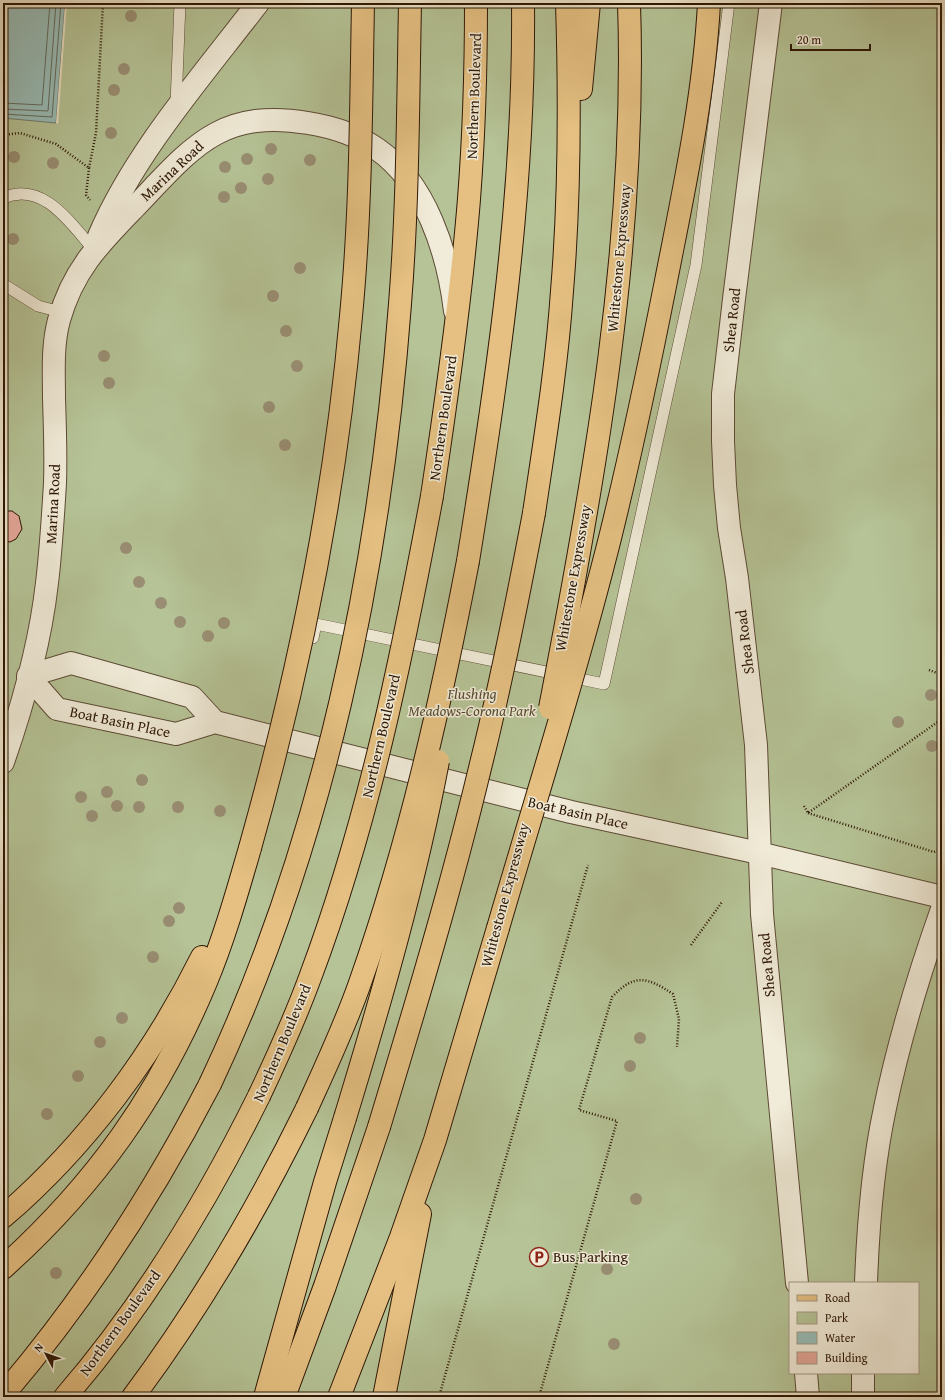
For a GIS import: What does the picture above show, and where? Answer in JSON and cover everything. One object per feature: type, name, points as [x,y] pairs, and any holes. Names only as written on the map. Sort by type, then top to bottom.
[{"type":"main road","points":[[3,1268],[58,1215],[95,1172],[133,1121],[162,1072],[197,1002],[211,968],[229,919],[250,848],[279,742],[308,612],[319,557],[341,414],[355,265],[363,3]]},
{"type":"main road","points":[[3,1395],[56,1330],[110,1256],[156,1182],[210,1084],[263,964],[295,869],[333,730],[363,592],[386,446],[400,301],[406,178],[410,3]]},
{"type":"main road","name":"Northern Boulevard","points":[[65,1397],[128,1315],[184,1233],[232,1151],[260,1096],[311,975],[356,838],[400,656],[432,496],[456,323],[472,158],[476,3]]},
{"type":"main road","points":[[265,1397],[317,1209],[397,940],[423,838],[440,755],[456,657],[468,561],[493,409],[514,224],[522,117],[524,3]]},
{"type":"main road","points":[[562,291],[570,141],[567,3]]},
{"type":"main road","points":[[284,1397],[325,1286],[379,1127],[431,956],[474,795],[503,671],[534,513],[546,433],[562,291],[589,3]]},
{"type":"main road","name":"Whitestone Expressway","points":[[435,1140],[498,928],[524,827],[545,731],[572,588],[602,407],[619,270],[627,173],[630,70],[629,3]]},
{"type":"main road","points":[[498,928],[572,678],[610,539],[631,446],[690,161],[704,65],[709,3]]},
{"type":"main road","points":[[133,1397],[189,1319],[233,1249],[280,1164],[307,1108],[361,981],[390,888],[427,751],[468,561]]},
{"type":"main road","points":[[3,1217],[39,1183],[73,1147],[138,1066],[161,1032],[193,975],[234,890],[250,848]]},
{"type":"main road","points":[[339,1397],[401,1237],[435,1140]]},
{"type":"main road","points":[[384,1397],[435,1140]]},
{"type":"street","name":"Marina Road","points":[[3,762],[17,723],[40,631],[47,584],[55,477],[54,343],[61,312],[76,279],[94,250],[124,185],[176,111],[258,3]]},
{"type":"street","name":"Shea Road","points":[[771,3],[734,299],[724,394],[724,485],[737,578],[756,745],[762,914],[797,1282]]},
{"type":"street","name":"Marina Road","points":[[94,250],[183,157],[215,134],[235,125],[252,120],[294,120],[316,124],[341,130],[374,146],[399,167],[412,185],[430,220],[444,260],[453,298],[456,323]]},
{"type":"street","points":[[28,676],[71,663],[192,697],[215,722]]},
{"type":"street","name":"Boat Basin Place","points":[[28,676],[57,709],[176,734],[215,722],[572,812],[759,853],[942,897]]},
{"type":"street","points":[[866,1282],[872,1207],[884,1109],[908,1015],[942,909]]},
{"type":"street","points":[[806,1374],[808,1397]]},
{"type":"street","points":[[863,1397],[864,1374]]},
{"type":"lane","points":[[176,111],[180,3]]},
{"type":"lane","points":[[288,741],[316,624],[604,684],[696,265],[728,3]]},
{"type":"lane","points":[[3,198],[19,193],[39,196],[48,201],[57,208],[94,250]]},
{"type":"lane","points":[[3,284],[38,306],[61,312]]},
{"type":"path","points":[[3,136],[20,134],[56,144],[88,168],[96,133],[103,3]]},
{"type":"path","points":[[929,670],[942,675]]},
{"type":"path","points":[[808,813],[942,720]]},
{"type":"path","points":[[804,806],[808,813],[934,852],[942,849]]},
{"type":"path","points":[[439,1397],[588,865]]},
{"type":"path","points":[[691,945],[722,902]]},
{"type":"path","points":[[539,1397],[617,1121],[579,1110],[612,997],[624,984],[642,979],[658,984],[673,994],[680,1019],[677,1047]]},
{"type":"green space","name":"Flushing Meadows-Corona Park","points":[[65,3],[942,3],[942,1397],[3,1397],[3,118],[11,117]]},
{"type":"water","points":[[3,3],[65,3],[56,123],[3,118]]},
{"type":"pier","points":[[65,3],[67,3],[58,124],[56,123]]},
{"type":"building","points":[[3,498],[7,504],[7,511],[12,511],[19,516],[22,529],[16,539],[10,542],[6,541],[3,550]]},
{"type":"place","name":"Bus Parking","points":[[539,1257]]}]
